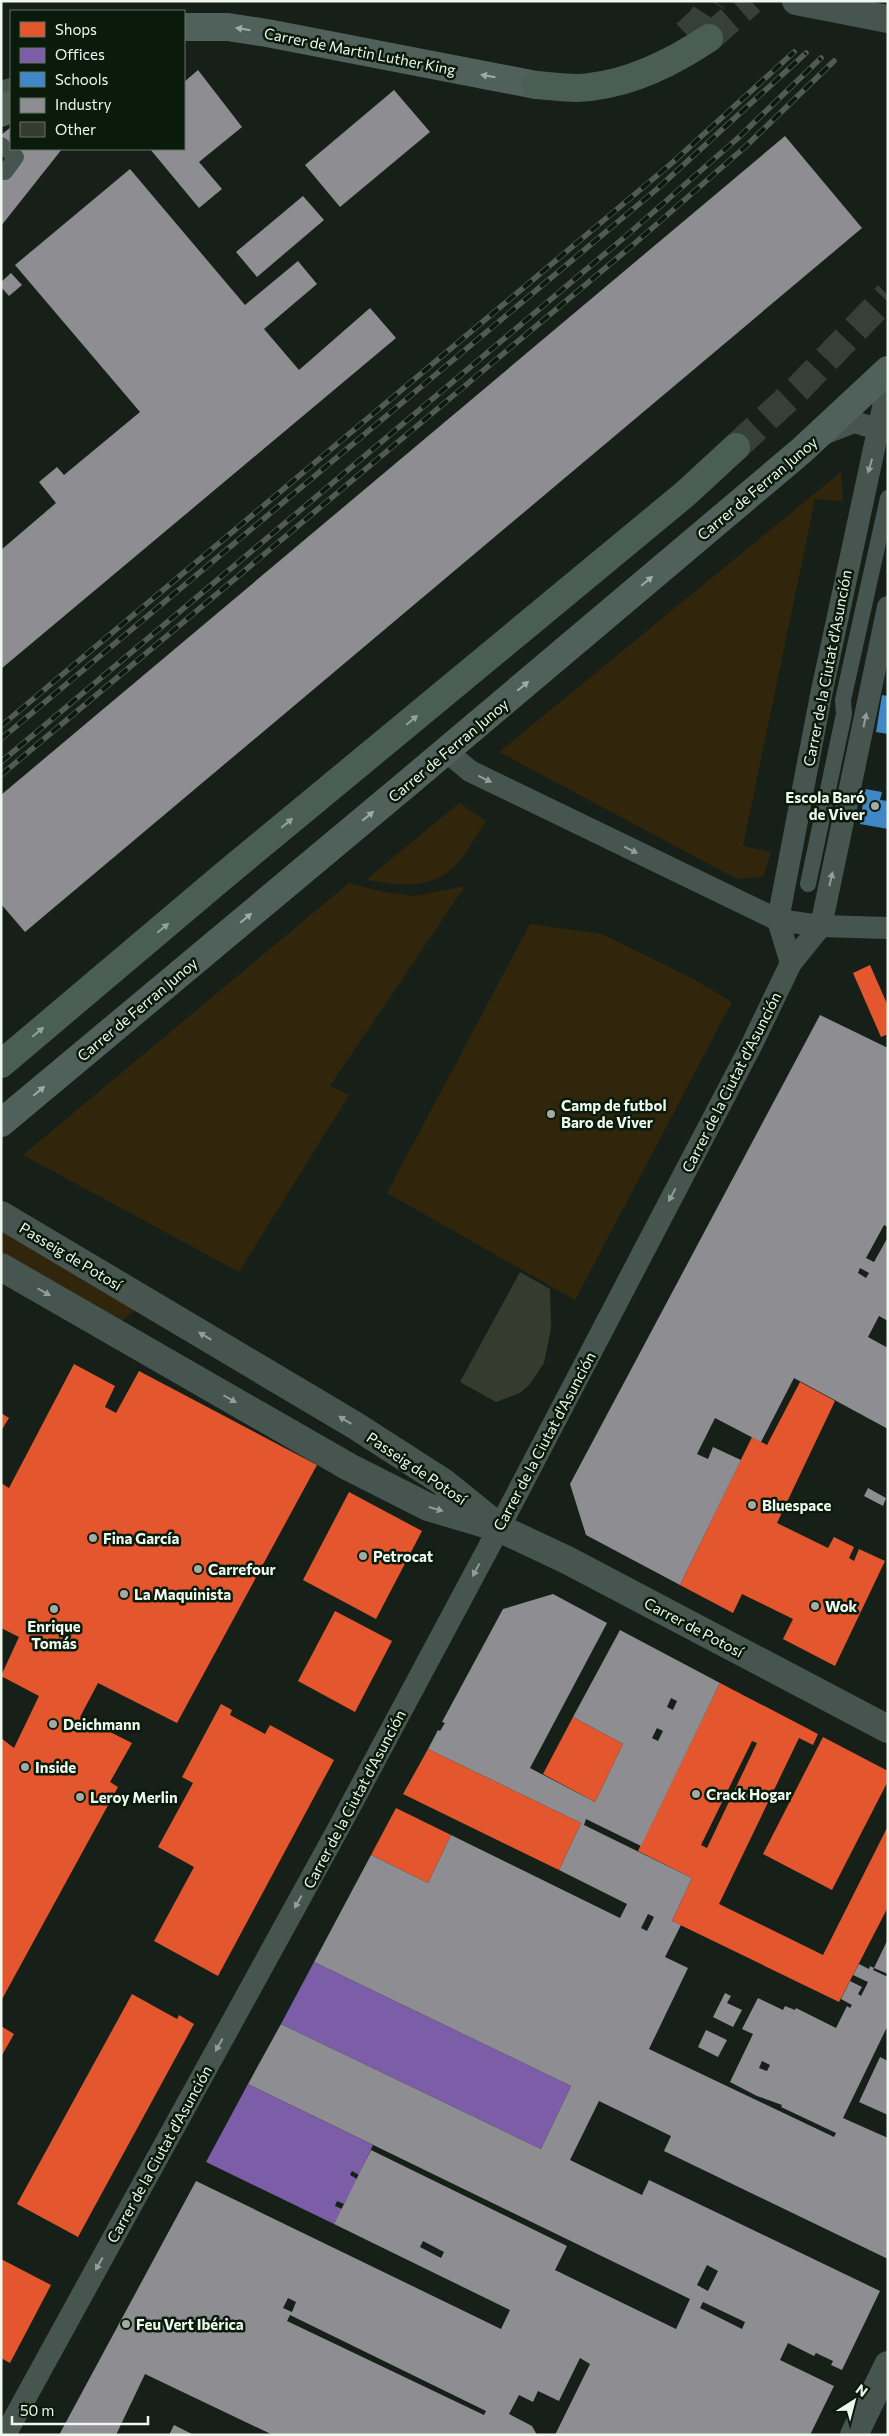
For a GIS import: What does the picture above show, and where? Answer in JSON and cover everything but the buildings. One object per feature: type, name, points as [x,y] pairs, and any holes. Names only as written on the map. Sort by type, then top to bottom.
[{"type":"highway","points":[[536,85],[642,58],[698,36]]},
{"type":"highway","points":[[1,1064],[221,878],[685,494],[736,447]]},
{"type":"main road","name":"Carrer de Martin Luther King","points":[[185,27],[228,27],[267,33],[536,85]]},
{"type":"main road","name":"Carrer de Ferran Junoy","points":[[1,1122],[446,751],[819,435],[888,370]]},
{"type":"street","points":[[796,1],[888,19]]},
{"type":"street","points":[[1,145],[16,157],[5,172]]},
{"type":"street","name":"Carrer de la Ciutat d'Asunción","points":[[5,2435],[338,1829],[499,1528],[757,1035],[790,963],[778,920],[821,695],[867,476],[884,432],[888,384]]},
{"type":"street","points":[[819,435],[854,422],[884,432]]},
{"type":"street","name":"Carrer de la Ciutat d'Asunción","points":[[808,884],[844,714],[843,700],[888,498]]},
{"type":"street","points":[[790,963],[821,926],[881,667],[888,607]]},
{"type":"street","points":[[446,751],[470,772],[724,896],[778,920],[821,926],[888,928]]},
{"type":"street","name":"Passeig de Potosí","points":[[1,1215],[356,1426],[443,1482],[499,1528]]},
{"type":"street","name":"Passeig de Potosí","points":[[2,1269],[348,1467],[428,1507],[499,1528]]},
{"type":"street","name":"Carrer de Potosí","points":[[499,1528],[592,1572],[888,1729]]},
{"type":"street","points":[[854,2435],[888,2365]]},
{"type":"shaded area","points":[[841,472],[843,501],[815,499],[743,846],[771,852],[763,877],[737,879],[499,752]]},
{"type":"shaded area","points":[[459,803],[486,821],[466,852],[452,869],[443,876],[422,883],[400,884],[366,880]]},
{"type":"shaded area","points":[[349,883],[383,892],[415,896],[465,886],[330,1086],[349,1095],[239,1272],[23,1155]]},
{"type":"shaded area","name":"Camp de futbol Baro de Viver","points":[[530,924],[602,934],[695,980],[732,1002],[575,1300],[387,1193]]},
{"type":"shaded area","points":[[1,1226],[139,1307],[119,1323],[1,1254]]},
{"type":"tunnel","points":[[686,34],[701,20],[713,1]]},
{"type":"tunnel","points":[[709,38],[751,1]]},
{"type":"tunnel","points":[[736,447],[798,389],[888,295]]},
{"type":"railway","points":[[1,726],[672,163],[794,52]]},
{"type":"railway","points":[[1,739],[657,189],[806,53]]},
{"type":"railway","points":[[1,762],[626,236],[738,138],[821,58]]},
{"type":"railway","points":[[1,775],[634,244],[745,147],[834,61]]},
{"type":"place","name":"Escola Baró de Viver","points":[[875,806]]},
{"type":"place","name":"Camp de futbol Baro de Viver","points":[[551,1114]]},
{"type":"place","name":"Bluespace","points":[[752,1505]]},
{"type":"place","name":"Fina García","points":[[93,1538]]},
{"type":"place","name":"Petrocat","points":[[363,1556]]},
{"type":"place","name":"Carrefour","points":[[198,1569]]},
{"type":"place","name":"La Maquinista","points":[[124,1594]]},
{"type":"place","name":"Wok","points":[[815,1606]]},
{"type":"place","name":"Enrique Tomás","points":[[54,1609]]},
{"type":"place","name":"Deichmann","points":[[53,1724]]},
{"type":"place","name":"Inside","points":[[25,1767]]},
{"type":"place","name":"Crack Hogar","points":[[696,1794]]},
{"type":"place","name":"Leroy Merlin","points":[[80,1797]]},
{"type":"place","name":"Feu Vert Ibérica","points":[[126,2324]]}]
